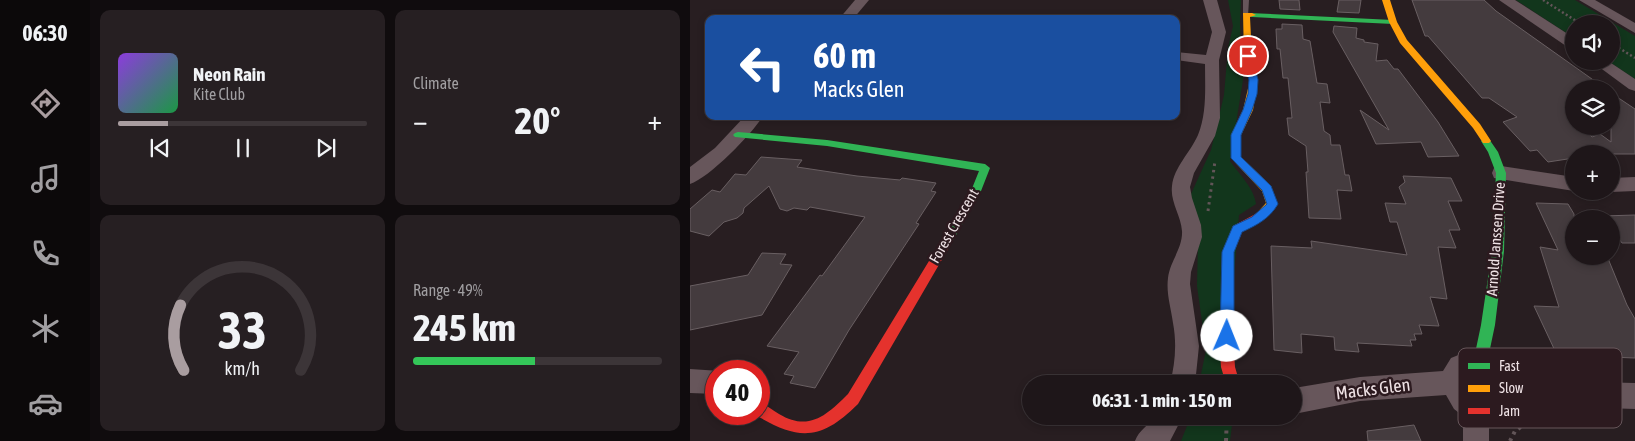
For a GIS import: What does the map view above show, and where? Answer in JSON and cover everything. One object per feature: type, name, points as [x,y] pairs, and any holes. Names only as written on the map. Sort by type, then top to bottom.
[{"type":"street","points":[[849,15],[862,0]]},
{"type":"street","points":[[1184,375],[1187,355],[1187,338],[1178,293],[1178,277],[1192,242],[1192,231],[1181,198],[1181,189],[1182,180],[1187,168],[1207,133],[1212,105],[1212,60],[1219,32],[1210,0]]},
{"type":"street","name":"Arnold Janssen Drive","points":[[1386,0],[1393,22],[1403,41],[1477,126],[1493,152],[1501,173],[1498,251],[1483,348]]},
{"type":"street","points":[[1506,0],[1565,39]]},
{"type":"street","points":[[1586,0],[1635,29]]},
{"type":"street","points":[[1230,375],[1227,352],[1228,252],[1237,229],[1256,220],[1267,212],[1272,204],[1267,188],[1236,158],[1236,135],[1248,110],[1254,80],[1248,56],[1246,15],[1393,22]]},
{"type":"street","points":[[1180,56],[1212,60]]},
{"type":"street","points":[[1611,70],[1635,86]]},
{"type":"street","points":[[690,177],[721,152],[751,120]]},
{"type":"street","name":"Forest Crescent","points":[[738,135],[827,143],[985,168],[976,191],[831,433],[794,432],[779,427],[770,419]]},
{"type":"street","points":[[1501,173],[1565,183]]},
{"type":"street","points":[[1620,185],[1635,184]]},
{"type":"street","points":[[1458,367],[1454,373],[1453,382],[1458,392]]},
{"type":"street","points":[[690,380],[705,381]]},
{"type":"street","name":"Macks Glen","points":[[1302,400],[1360,389],[1453,382]]},
{"type":"street","points":[[1622,396],[1635,396]]},
{"type":"street","points":[[1148,441],[1158,435],[1164,425]]},
{"type":"street","points":[[1476,428],[1476,441]]},
{"type":"lane","points":[[1246,0],[1246,15]]},
{"type":"path","points":[[1543,0],[1567,15]]},
{"type":"path","points":[[1620,49],[1635,58]]},
{"type":"path","points":[[1207,214],[1215,153]]},
{"type":"path","points":[[1226,425],[1226,441]]},
{"type":"green space","points":[[1228,0],[1241,0],[1240,24],[1243,80],[1230,161],[1249,187],[1256,204],[1239,215],[1226,375],[1201,375],[1206,350],[1197,286],[1198,242],[1191,194],[1211,150],[1224,95],[1228,48],[1233,26]]},
{"type":"green space","points":[[1516,0],[1575,0],[1600,15],[1565,15],[1565,32]]},
{"type":"green space","points":[[1620,27],[1635,36],[1635,79],[1620,69]]},
{"type":"green space","points":[[1187,425],[1232,425],[1230,441],[1181,441]]},
{"type":"building","points":[[1279,0],[1299,0],[1300,10],[1280,9]]},
{"type":"building","points":[[1339,0],[1361,0],[1359,13],[1337,12]]},
{"type":"building","points":[[1412,0],[1484,0],[1496,11],[1565,60],[1565,70],[1579,70],[1593,80],[1565,80],[1565,135],[1590,135],[1592,137],[1601,135],[1611,142],[1611,135],[1620,135],[1620,99],[1635,109],[1635,154],[1620,154],[1620,145],[1565,145],[1565,159],[1548,162],[1537,150],[1530,151],[1503,122],[1517,117],[1489,98],[1482,98],[1428,36],[1425,36]]},
{"type":"building","points":[[1282,24],[1302,25],[1303,39],[1310,41],[1317,83],[1327,84],[1330,103],[1320,102],[1324,131],[1330,135],[1331,145],[1340,145],[1345,175],[1349,175],[1352,191],[1337,190],[1341,219],[1309,218],[1306,146],[1289,135],[1287,118],[1292,118],[1288,78],[1283,78],[1280,49],[1277,49],[1276,29],[1282,29]]},
{"type":"building","points":[[1334,26],[1357,28],[1356,38],[1364,40],[1364,42],[1378,44],[1376,61],[1387,60],[1394,69],[1398,69],[1438,122],[1459,156],[1428,157],[1421,142],[1376,144],[1360,110],[1389,130],[1333,32]]},
{"type":"building","points":[[761,157],[802,160],[797,167],[857,176],[900,180],[902,178],[936,183],[931,191],[936,192],[916,223],[919,224],[849,330],[815,388],[790,383],[794,376],[784,374],[799,352],[767,346],[865,217],[810,207],[807,210],[794,208],[787,211],[780,209],[769,186],[744,208],[743,213],[737,218],[724,222],[709,236],[690,231],[690,209],[712,190],[720,192],[735,174],[746,175]]},
{"type":"building","points":[[1403,176],[1451,178],[1462,201],[1448,201],[1460,230],[1449,230],[1456,248],[1438,247],[1447,299],[1430,297],[1439,326],[1419,325],[1422,334],[1414,334],[1416,340],[1410,340],[1412,346],[1357,343],[1359,352],[1335,350],[1334,337],[1301,334],[1302,353],[1274,350],[1271,246],[1312,248],[1311,241],[1407,255],[1397,222],[1390,222],[1385,203],[1406,204],[1399,187],[1405,182]]},
{"type":"building","points":[[1536,203],[1568,204],[1572,210],[1565,210],[1565,265],[1611,265],[1627,305],[1635,319],[1635,358],[1622,358],[1622,348],[1554,348],[1534,306],[1559,307],[1540,247],[1558,250]]},
{"type":"building","points":[[1620,215],[1635,215],[1635,243],[1622,243],[1620,240]]},
{"type":"building","points":[[762,253],[786,254],[780,264],[792,265],[762,315],[690,330],[690,286],[748,275]]},
{"type":"building","points":[[1414,425],[1421,441],[1368,441],[1367,431]]},
{"type":"traffic: fast","points":[[1252,15],[1393,22]]},
{"type":"traffic: fast","points":[[738,135],[827,143],[985,168],[976,191],[947,241]]},
{"type":"traffic: fast","points":[[1483,348],[1498,251],[1501,173],[1493,152],[1486,141]]},
{"type":"traffic: slow","points":[[1386,0],[1393,22],[1403,41],[1477,126],[1486,141]]},
{"type":"traffic: slow","points":[[1252,15],[1246,15],[1248,57],[1254,80],[1248,110],[1236,135],[1236,158],[1267,189],[1272,204],[1261,215]]},
{"type":"traffic: jam","points":[[1230,375],[1227,352],[1228,252],[1237,229],[1261,215]]},
{"type":"traffic: jam","points":[[770,417],[786,426],[797,429],[809,429],[830,420],[841,411],[853,399],[947,241]]},
{"type":"route","points":[[1227,336],[1228,252],[1237,229],[1256,220],[1267,212],[1272,204],[1267,188],[1236,158],[1236,135],[1248,110],[1254,80],[1248,56]]}]
